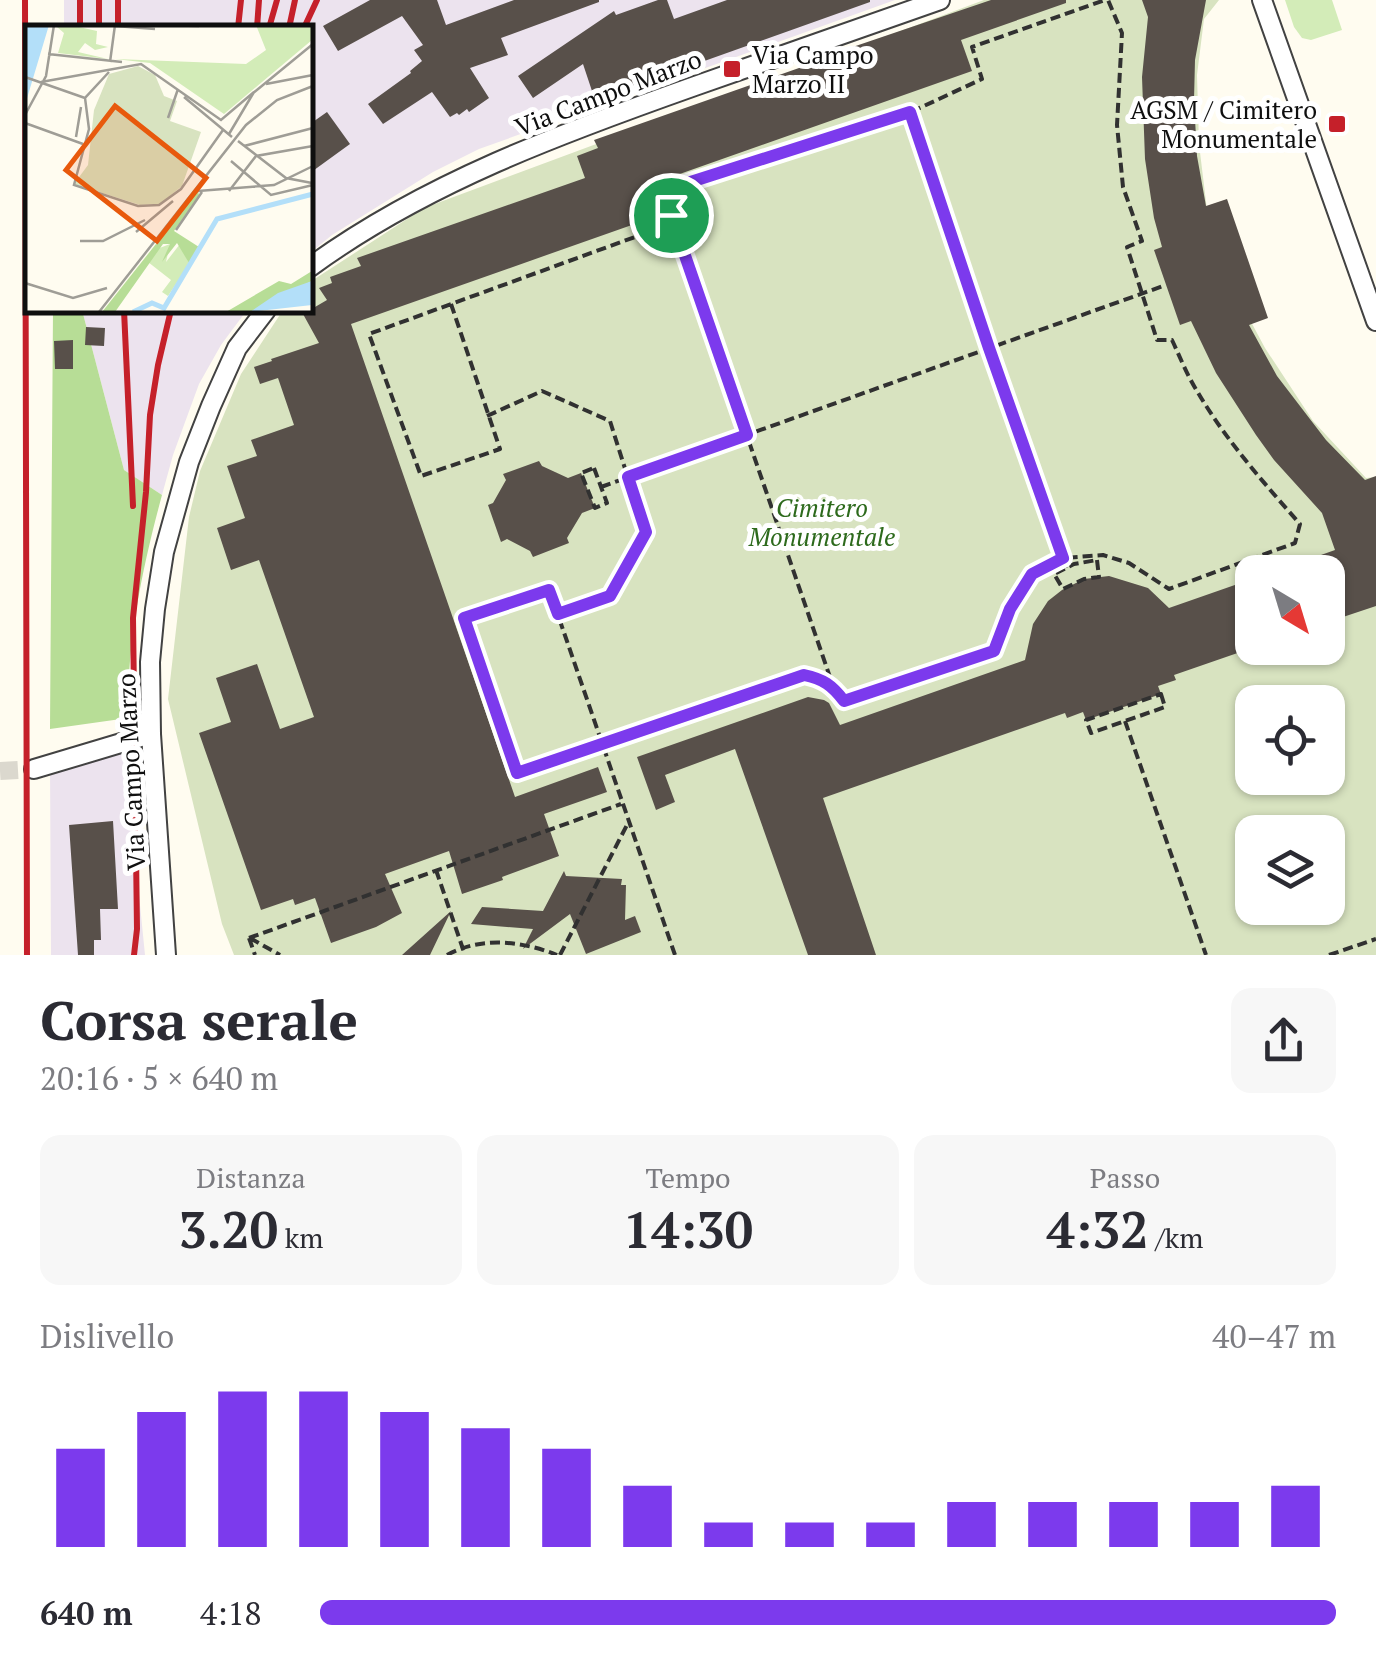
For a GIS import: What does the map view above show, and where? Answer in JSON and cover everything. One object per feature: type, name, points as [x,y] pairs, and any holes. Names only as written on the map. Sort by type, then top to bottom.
[{"type":"street","name":"Via Campo Marzo","points":[[312,266],[343,243],[442,188],[574,129],[940,0]]},
{"type":"street","points":[[1262,0],[1376,321]]},
{"type":"street","name":"Via Campo Marzo","points":[[166,955],[150,662],[164,552],[211,406],[237,348],[264,312]]},
{"type":"street","points":[[34,768],[151,734]]},
{"type":"path","points":[[451,304],[500,449],[420,476],[369,334],[451,304],[665,226],[678,186],[910,112],[982,79],[972,46],[1106,0],[1122,33],[1117,125],[1123,187],[1142,241],[1127,248],[1157,340],[1172,340],[1196,390],[1223,431],[1300,524],[1295,543],[1169,588],[1128,563],[1103,554],[1063,558],[1032,574],[1010,609],[994,651],[844,701],[821,679],[804,675],[602,744],[517,773],[464,618],[549,590],[558,614],[602,744],[622,803],[676,955]]},
{"type":"path","points":[[910,112],[1066,568]]},
{"type":"path","points":[[671,215],[833,687]]},
{"type":"path","points":[[601,487],[1166,285]]},
{"type":"path","points":[[487,416],[542,391],[610,422],[646,532],[610,596],[558,614]]},
{"type":"path","points":[[594,468],[601,487],[607,504],[594,508],[581,473],[594,468]]},
{"type":"path","points":[[1097,560],[1099,577],[1063,589],[1054,574],[1066,568],[1097,560]]},
{"type":"path","points":[[1161,694],[1165,706],[1125,721],[1091,732],[1086,720],[1161,694]]},
{"type":"path","points":[[1125,721],[1206,955]]},
{"type":"path","points":[[249,938],[622,803]]},
{"type":"path","points":[[448,955],[492,942],[531,944],[559,955],[629,821]]},
{"type":"path","points":[[436,870],[464,952]]},
{"type":"path","points":[[249,938],[255,955]]},
{"type":"path","points":[[249,938],[280,955]]},
{"type":"path","points":[[1329,955],[1376,939]]},
{"type":"shaded area","points":[[64,0],[895,0],[479,149],[433,172],[312,251],[312,25],[64,25]]},
{"type":"shaded area","points":[[83,312],[246,312],[199,384],[162,495],[124,470]]},
{"type":"shaded area","points":[[129,752],[129,795],[145,955],[51,955],[50,764]]},
{"type":"green space","name":"Cimitero Monumentale","points":[[984,0],[1219,0],[1204,19],[1197,75],[1199,144],[1207,210],[1265,348],[1313,421],[1366,478],[1376,477],[1376,955],[234,955],[222,924],[168,699],[189,517],[200,471],[241,374],[282,312],[312,312],[312,281],[424,208]]},
{"type":"green space","points":[[1285,0],[1332,0],[1342,30],[1311,40],[1302,38]]},
{"type":"green space","points":[[53,312],[83,312],[124,470],[162,495],[137,605],[128,718],[50,729]]},
{"type":"building","points":[[370,0],[437,0],[446,25],[514,0],[599,2],[501,38],[508,55],[470,68],[489,98],[469,112],[467,109],[450,117],[432,92],[383,124],[368,104],[411,73],[422,61],[414,50],[423,45],[402,16],[338,51],[323,26]]},
{"type":"building","points":[[667,0],[674,19],[727,0],[870,2],[595,100],[583,64],[533,98],[518,76],[614,11],[616,15]]},
{"type":"building","points":[[991,0],[1066,0],[961,40],[972,71],[657,182],[656,206],[646,220],[351,324],[515,797],[598,767],[607,792],[544,814],[559,856],[502,877],[503,880],[462,894],[449,851],[385,874],[402,913],[331,943],[315,898],[295,905],[293,899],[261,910],[199,733],[231,722],[216,678],[257,664],[280,729],[314,717],[259,560],[231,570],[217,528],[245,518],[227,466],[257,456],[251,440],[294,425],[278,378],[260,384],[254,367],[319,343],[303,314],[327,300],[319,288],[332,283],[330,277],[361,266],[357,258],[585,178],[577,156],[598,148],[594,140]]},
{"type":"building","points":[[1142,0],[1206,0],[1195,60],[1194,100],[1197,156],[1206,206],[1227,199],[1268,318],[1249,325],[1277,376],[1326,440],[1365,480],[1376,476],[1376,606],[1345,616],[1345,555],[1321,555],[1335,550],[1322,513],[1256,435],[1216,373],[1191,321],[1180,325],[1154,250],[1162,247],[1145,159],[1142,77],[1148,17]]},
{"type":"building","points":[[327,112],[350,144],[312,172],[312,123]]},
{"type":"building","points":[[86,327],[105,328],[104,346],[85,345]]},
{"type":"building","points":[[73,340],[73,369],[55,369],[54,341]]},
{"type":"building","points":[[539,461],[568,478],[581,473],[595,508],[582,513],[567,538],[569,543],[533,557],[530,551],[507,539],[501,542],[488,505],[506,480],[503,474]]},
{"type":"building","points":[[1109,576],[1148,588],[1169,608],[1235,585],[1235,654],[1174,675],[1176,680],[1158,686],[1161,694],[1086,720],[1083,712],[1067,718],[1065,713],[823,798],[876,955],[808,955],[735,749],[665,775],[675,802],[656,810],[637,757],[808,697],[829,703],[840,725],[1025,660],[1033,624],[1048,601],[1084,579]]},
{"type":"building","points":[[113,821],[118,909],[100,909],[101,940],[94,940],[94,955],[78,955],[69,825]]},
{"type":"building","points":[[564,871],[566,876],[622,879],[621,885],[626,885],[625,920],[635,916],[641,932],[586,954],[570,914],[523,949],[533,929],[471,924],[482,907],[543,911]]},
{"type":"building","points":[[451,911],[430,955],[402,955]]},
{"type":"tunnel","points":[[0,771],[34,769]]},
{"type":"railway","points":[[25,0],[25,25]]},
{"type":"railway","points":[[80,0],[80,25]]},
{"type":"railway","points":[[99,0],[99,25]]},
{"type":"railway","points":[[118,0],[118,25]]},
{"type":"railway","points":[[238,25],[241,0]]},
{"type":"railway","points":[[257,25],[259,0]]},
{"type":"railway","points":[[270,25],[277,0]]},
{"type":"railway","points":[[290,25],[295,0]]},
{"type":"railway","points":[[305,25],[317,0]]},
{"type":"railway","points":[[26,312],[27,955]]},
{"type":"railway","points":[[124,312],[133,506]]},
{"type":"railway","points":[[134,955],[137,929],[133,618],[150,415],[171,312]]},
{"type":"place","name":"Via Campo Marzo II","points":[[732,69]]},
{"type":"place","name":"AGSM / Cimitero Monumentale","points":[[1337,124]]},
{"type":"route","points":[[910,112],[1063,558],[1032,574],[1010,609],[994,651],[844,701],[821,679],[804,675],[517,773],[464,618],[549,590],[558,614],[610,596],[646,532],[628,477],[747,435],[671,215],[678,186],[910,112]]}]
